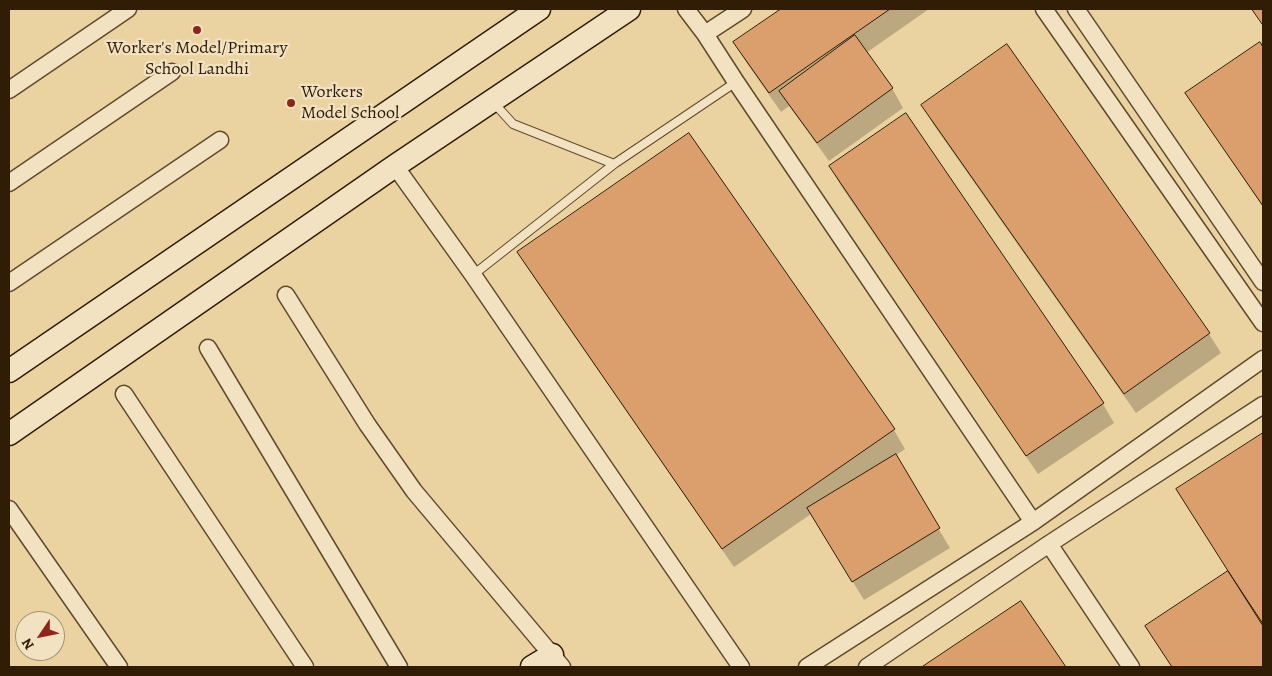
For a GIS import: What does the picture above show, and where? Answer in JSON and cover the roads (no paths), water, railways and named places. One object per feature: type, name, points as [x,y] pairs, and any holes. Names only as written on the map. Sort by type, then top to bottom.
[{"type":"street","points":[[9,90],[128,9]]},
{"type":"street","points":[[9,371],[539,9]]},
{"type":"street","points":[[9,434],[396,166],[628,9]]},
{"type":"street","points":[[686,9],[706,34],[736,82],[1033,522]]},
{"type":"street","points":[[706,34],[743,9]]},
{"type":"street","points":[[1044,9],[1263,323]]},
{"type":"street","points":[[1076,9],[1263,282]]},
{"type":"street","points":[[9,183],[172,72]]},
{"type":"street","points":[[9,283],[220,140]]},
{"type":"street","points":[[396,166],[473,275],[741,667]]},
{"type":"street","points":[[286,294],[367,424],[414,491],[557,661],[532,667]]},
{"type":"street","points":[[208,348],[399,667]]},
{"type":"street","points":[[807,667],[1033,522],[1263,359]]},
{"type":"street","points":[[124,394],[305,667]]},
{"type":"street","points":[[867,667],[1048,544],[1263,404]]},
{"type":"street","points":[[9,509],[119,667]]},
{"type":"street","points":[[1048,544],[1130,667]]},
{"type":"lane","points":[[473,275],[614,164],[736,82]]},
{"type":"lane","points":[[492,101],[513,124],[614,164]]},
{"type":"place","name":"Worker's Model/Primary School Landhi","points":[[197,30]]},
{"type":"place","name":"Workers Model School","points":[[291,103]]}]
